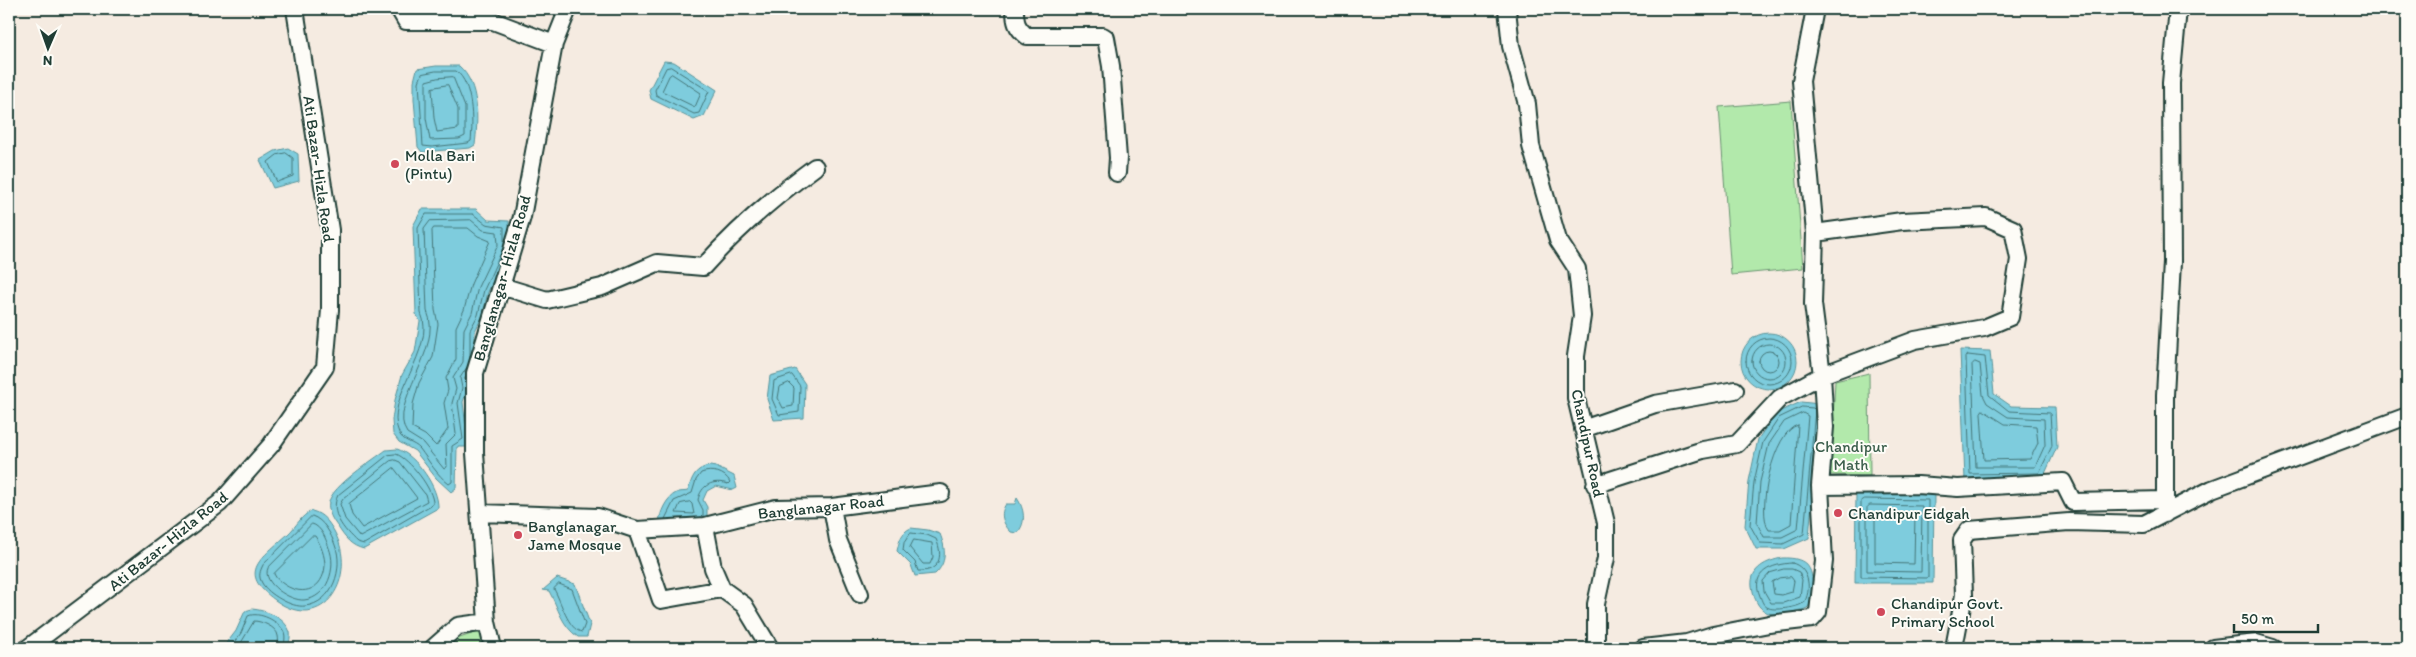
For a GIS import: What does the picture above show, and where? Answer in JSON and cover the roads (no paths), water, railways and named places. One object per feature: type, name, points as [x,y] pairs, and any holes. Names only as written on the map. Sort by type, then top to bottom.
[{"type":"street","name":"Ati Bazar- Hizla Road","points":[[28,648],[220,503],[271,445],[325,367],[330,310],[330,230],[296,9]]},
{"type":"street","points":[[399,9],[406,21],[492,21],[554,44]]},
{"type":"street","name":"Banglanagar- Hizla Road","points":[[481,513],[475,453],[475,373],[522,217],[554,44],[568,9]]},
{"type":"street","points":[[1015,9],[1016,24],[1019,30],[1026,36],[1103,36],[1106,38],[1111,66],[1118,158],[1117,173]]},
{"type":"street","name":"Chandipur Road","points":[[1507,9],[1511,46],[1528,104],[1531,146],[1558,240],[1577,269],[1582,316],[1576,356],[1576,398],[1595,485],[1606,523],[1606,558],[1596,604],[1596,648]]},
{"type":"street","points":[[1643,648],[1687,643],[1714,635],[1769,624],[1812,619],[1818,612],[1824,561],[1820,486],[1824,427],[1822,375],[1813,304],[1815,233],[1801,81],[1815,9]]},
{"type":"street","points":[[2165,507],[2165,395],[2172,262],[2170,83],[2178,9]]},
{"type":"street","points":[[500,286],[547,300],[602,287],[657,263],[703,267],[726,241],[772,198],[815,167]]},
{"type":"street","points":[[1595,485],[1703,450],[1737,444],[1780,398],[1822,375],[1915,340],[1984,328],[2010,318],[2019,259],[2014,229],[1986,218],[1902,221],[1815,233]]},
{"type":"street","points":[[1583,429],[1655,404],[1735,390]]},
{"type":"street","points":[[1954,648],[1964,595],[1962,540],[1969,530],[2069,522],[2144,524],[2165,507],[2407,416]]},
{"type":"street","points":[[1820,486],[1918,485],[1958,488],[2062,482],[2073,502],[2165,507]]},
{"type":"street","name":"Banglanagar Road","points":[[481,513],[598,517],[637,530],[705,526],[776,508],[832,506],[940,493]]},
{"type":"street","points":[[832,506],[838,540],[860,594]]},
{"type":"street","points":[[481,513],[487,622],[493,648]]},
{"type":"street","points":[[705,526],[713,568],[722,589],[744,605],[770,648]]},
{"type":"street","points":[[637,530],[660,600],[722,589]]},
{"type":"street","points":[[434,648],[458,626],[487,622]]},
{"type":"street","points":[[2213,648],[2256,643],[2273,648]]},
{"type":"water","points":[[664,61],[674,62],[717,90],[704,116],[694,120],[651,99],[649,90]]},
{"type":"water","points":[[436,66],[459,66],[471,82],[476,103],[477,125],[475,145],[470,148],[422,152],[418,147],[414,81],[417,69]]},
{"type":"water","points":[[288,148],[298,154],[299,181],[273,188],[260,160],[275,151]]},
{"type":"water","points":[[422,209],[476,209],[488,220],[509,221],[509,247],[488,292],[482,317],[475,331],[474,366],[464,379],[468,386],[463,402],[468,447],[457,447],[456,488],[451,492],[436,478],[415,451],[399,442],[393,434],[392,420],[395,400],[402,375],[415,352],[420,321],[416,314],[413,226]]},
{"type":"water","points":[[1763,333],[1775,333],[1785,337],[1793,345],[1797,361],[1793,377],[1785,385],[1775,389],[1763,389],[1753,385],[1745,377],[1741,367],[1741,355],[1745,345],[1753,337]]},
{"type":"water","points":[[1960,350],[1990,351],[1994,394],[2011,406],[2055,407],[2057,447],[2043,478],[1965,480]]},
{"type":"water","points":[[795,369],[805,384],[804,418],[774,420],[767,399],[770,376]]},
{"type":"water","points":[[1801,402],[1820,404],[1809,538],[1784,549],[1756,549],[1745,526],[1749,481],[1758,439],[1776,413]]},
{"type":"water","points":[[397,449],[412,458],[425,473],[435,491],[438,508],[364,549],[359,548],[343,535],[334,522],[329,502],[337,489],[345,481],[386,450]]},
{"type":"water","points":[[710,466],[734,476],[737,488],[733,490],[716,486],[707,491],[703,500],[707,507],[707,523],[659,522],[662,510],[669,498],[678,492],[688,491],[695,474],[701,469]]},
{"type":"water","points":[[1856,494],[1934,494],[1933,583],[1855,583]]},
{"type":"water","points":[[1017,498],[1021,506],[1023,520],[1017,533],[1011,532],[1008,529],[1002,515],[1006,504],[1015,504]]},
{"type":"water","points":[[312,511],[322,516],[334,531],[341,548],[342,566],[339,582],[332,596],[322,606],[308,611],[293,609],[275,600],[263,590],[257,581],[255,573],[262,558],[305,515]]},
{"type":"water","points":[[911,528],[940,534],[944,556],[942,565],[935,574],[915,576],[911,565],[897,551],[903,535]]},
{"type":"water","points":[[1782,558],[1798,560],[1808,566],[1812,578],[1811,600],[1808,607],[1804,609],[1772,614],[1766,612],[1757,603],[1752,580],[1757,570],[1765,563]]},
{"type":"water","points":[[557,578],[575,584],[590,624],[587,637],[578,637],[572,632],[564,622],[549,591],[543,590]]},
{"type":"water","points":[[252,609],[274,615],[284,622],[290,632],[288,648],[223,648],[236,631],[245,611]]},
{"type":"place","name":"Molla Bari (Pintu)","points":[[395,164]]},
{"type":"place","name":"Chandipur Eidgah","points":[[1838,513]]},
{"type":"place","name":"Banglanagar Jame Mosque","points":[[518,535]]},
{"type":"place","name":"Chandipur Govt. Primary School","points":[[1881,612]]},
{"type":"park label","name":"Chandipur Math","points":[[1851,455]]}]
